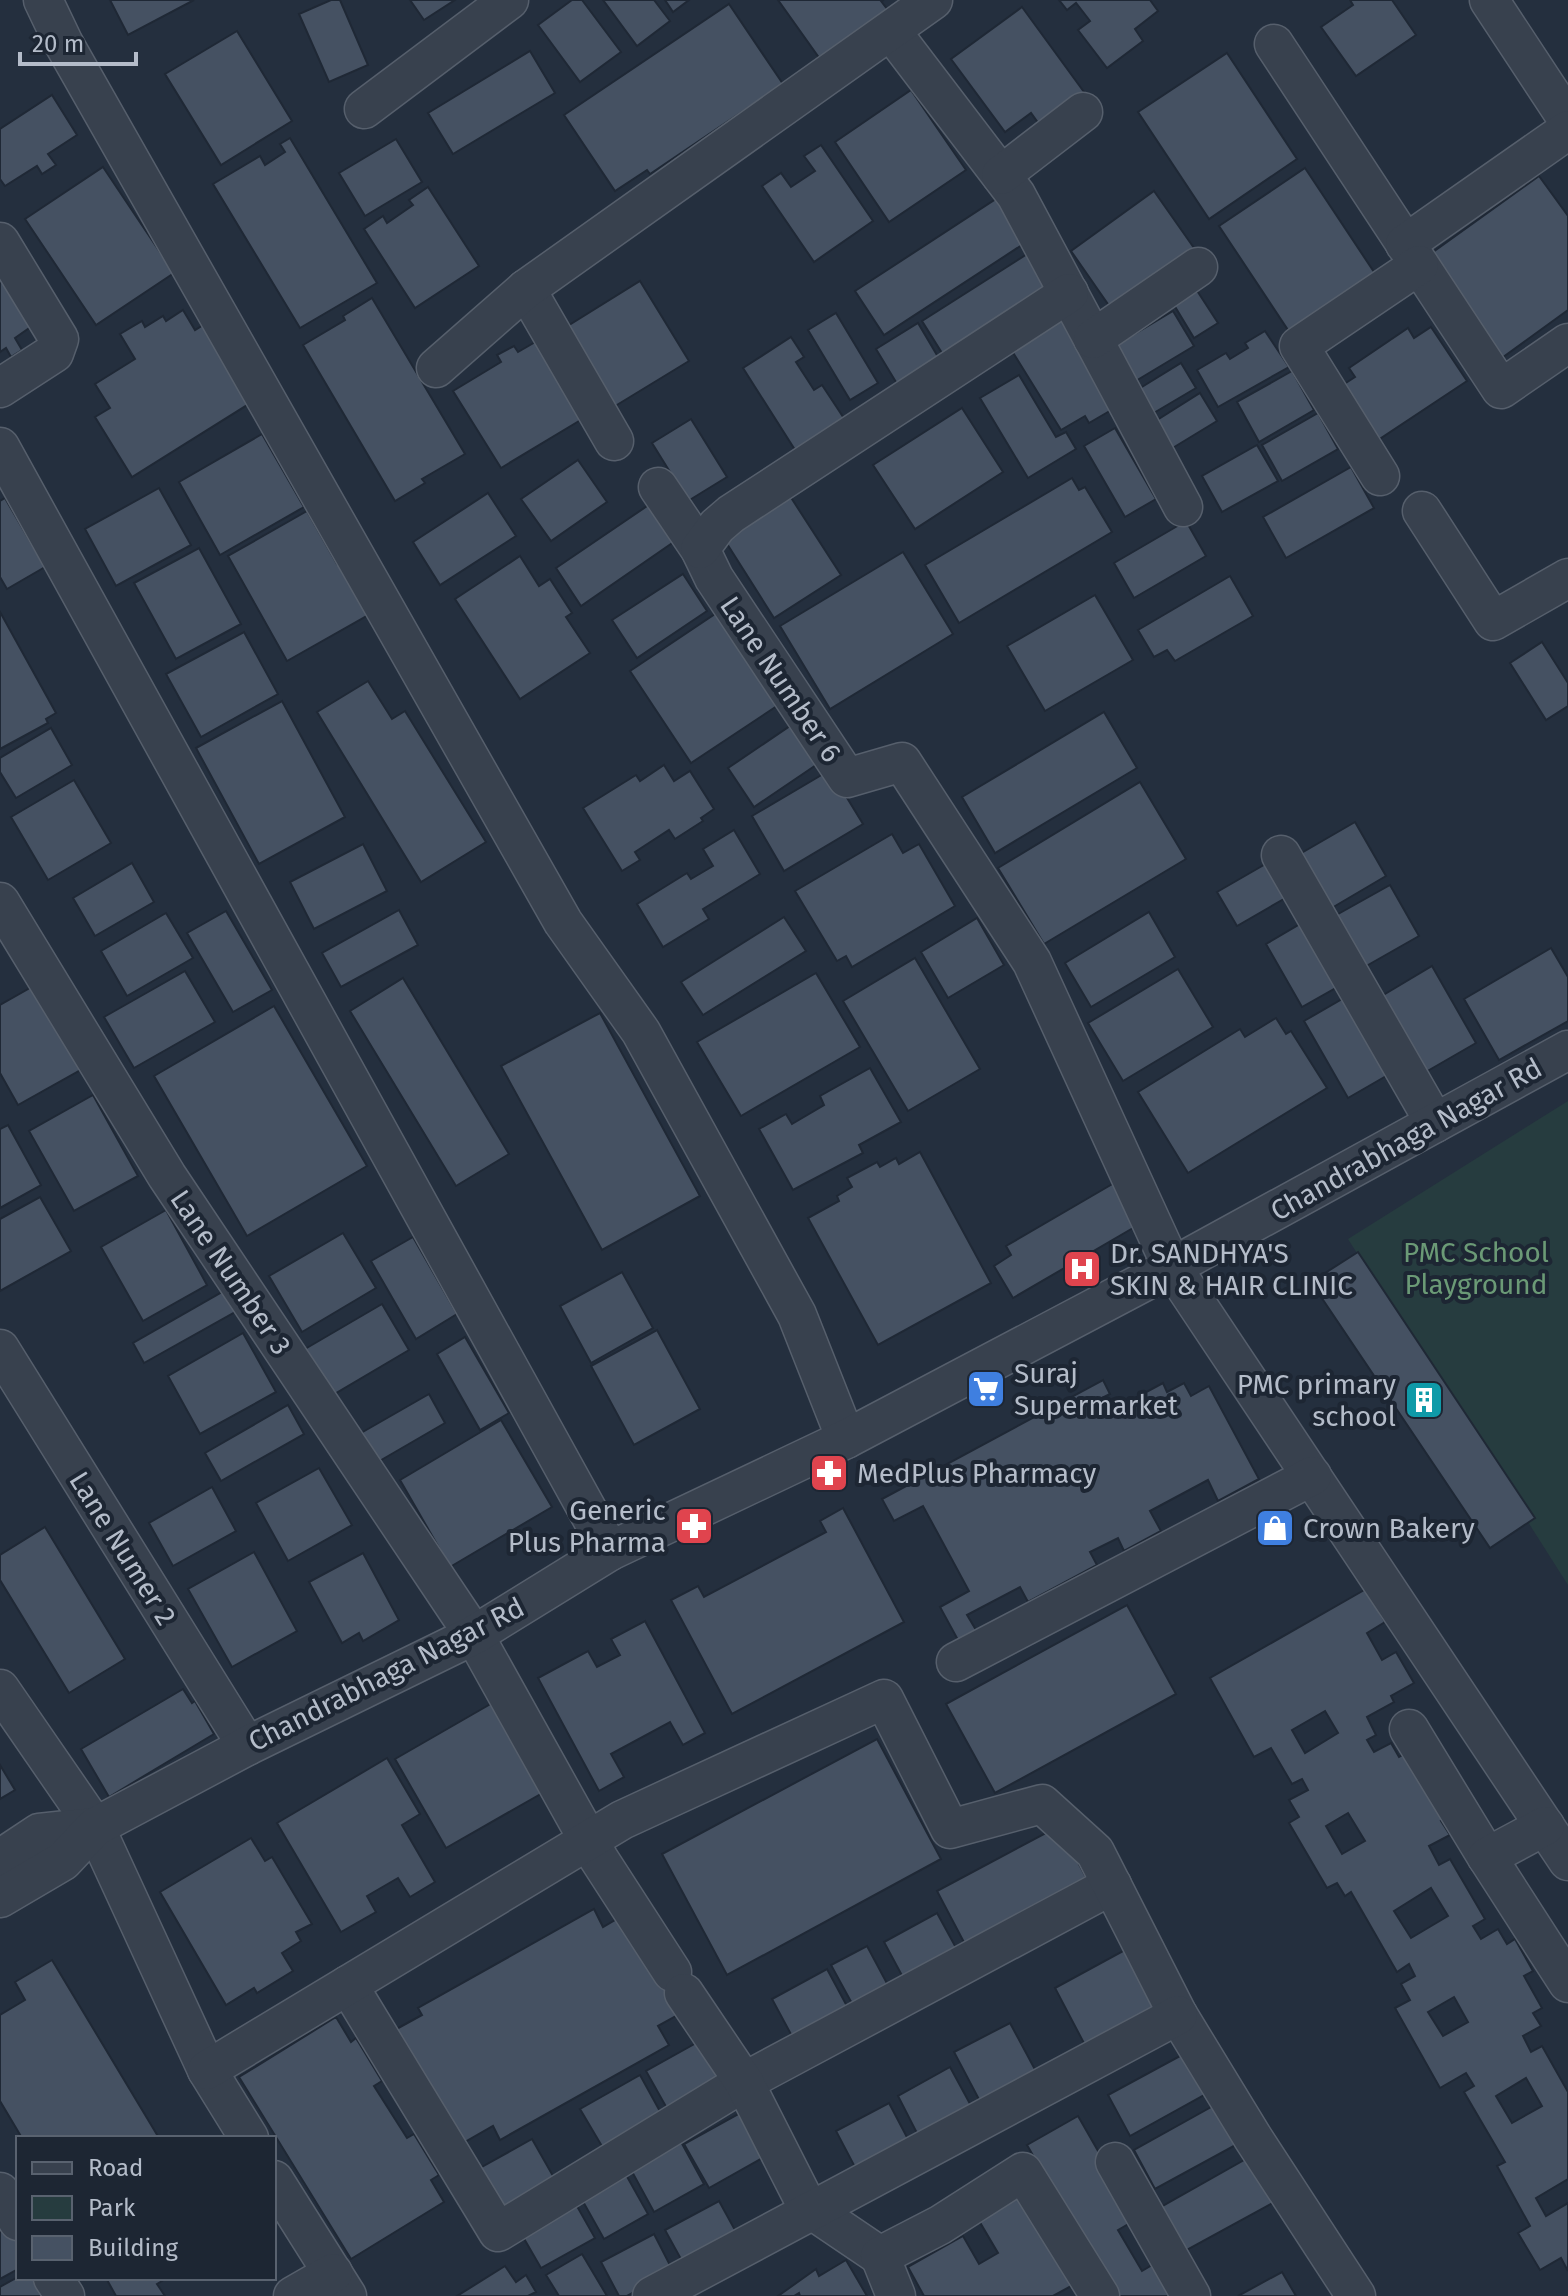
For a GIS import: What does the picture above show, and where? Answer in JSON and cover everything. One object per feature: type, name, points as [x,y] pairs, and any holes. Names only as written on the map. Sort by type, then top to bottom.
[{"type":"street","points":[[43,0],[64,44],[563,922],[641,1032],[797,1315],[846,1439]]},
{"type":"street","points":[[364,109],[509,0]]},
{"type":"street","points":[[436,368],[526,289],[933,0]]},
{"type":"street","points":[[1489,0],[1568,120]]},
{"type":"street","points":[[891,31],[1016,195],[1183,507]]},
{"type":"street","points":[[1274,44],[1501,389],[1568,343]]},
{"type":"street","points":[[1001,175],[1083,112]]},
{"type":"street","points":[[1380,476],[1299,346],[1568,130]]},
{"type":"street","points":[[0,242],[59,339],[54,353],[0,388]]},
{"type":"street","points":[[1093,339],[1198,267]]},
{"type":"street","points":[[526,289],[614,441]]},
{"type":"street","points":[[658,487],[700,549],[717,526],[731,514],[1069,293]]},
{"type":"street","points":[[0,447],[610,1551]]},
{"type":"street","points":[[1422,511],[1493,621],[1568,578]]},
{"type":"street","name":"Lane Number 6","points":[[700,549],[714,578],[847,778],[902,762],[1032,962],[1172,1267]]},
{"type":"street","points":[[1281,855],[1435,1123]]},
{"type":"street","name":"Lane Number 3","points":[[0,902],[167,1176],[474,1635],[589,1839],[744,2082],[809,2210],[812,2210]]},
{"type":"street","name":"Chandrabhaga Nagar Rd","points":[[95,1827],[247,1746],[474,1635],[610,1551],[846,1439],[1172,1267],[1568,1050]]},
{"type":"street","points":[[1172,1267],[1568,1861]]},
{"type":"street","name":"Lane Numer 2","points":[[0,1349],[247,1746]]},
{"type":"street","points":[[956,1662],[1312,1476]]},
{"type":"street","points":[[0,1689],[95,1827],[207,2070],[248,2136]]},
{"type":"street","points":[[207,2070],[622,1820],[884,1699],[950,1829],[1042,1804],[1095,1852],[1178,2015],[1356,2296]]},
{"type":"street","points":[[1409,1729],[1568,1983]]},
{"type":"street","points":[[1487,1857],[1545,1826]]},
{"type":"street","points":[[0,1859],[39,1833],[95,1827]]},
{"type":"street","points":[[0,1898],[63,1861],[95,1827]]},
{"type":"street","points":[[348,1985],[498,2232],[744,2082],[1112,1885]]},
{"type":"street","points":[[652,2296],[1178,2015]]},
{"type":"street","points":[[1115,2162],[1191,2296]]},
{"type":"street","points":[[880,2256],[940,2225],[1023,2172],[1100,2296]]},
{"type":"street","points":[[276,2183],[340,2284],[293,2296]]},
{"type":"street","points":[[0,2192],[16,2218]]},
{"type":"street","points":[[812,2210],[880,2256],[896,2296]]},
{"type":"green space","name":"PMC School Playground","points":[[1568,1101],[1568,1585],[1348,1239]]},
{"type":"building","points":[[110,0],[194,0],[128,35]]},
{"type":"building","points":[[331,0],[340,0],[368,65],[329,82],[299,14]]},
{"type":"building","points":[[410,0],[455,0],[424,20]]},
{"type":"building","points":[[572,0],[582,0],[621,52],[580,82],[538,25]]},
{"type":"building","points":[[603,0],[654,0],[670,21],[637,46]]},
{"type":"building","points":[[665,0],[689,0],[673,12]]},
{"type":"building","points":[[778,0],[884,0],[881,1],[894,18],[825,66]]},
{"type":"building","points":[[1059,0],[1150,0],[1158,11],[1135,29],[1143,41],[1107,68],[1078,30],[1090,21],[1076,3],[1067,10]]},
{"type":"building","points":[[1350,0],[1392,0],[1416,35],[1356,76],[1321,27],[1353,5]]},
{"type":"building","points":[[729,4],[783,84],[650,174],[647,170],[615,191],[564,115]]},
{"type":"building","points":[[1022,7],[1084,92],[1039,124],[1031,113],[1005,132],[951,59]]},
{"type":"building","points":[[237,31],[292,121],[221,165],[165,74]]},
{"type":"building","points":[[530,51],[555,93],[453,154],[428,113]]},
{"type":"building","points":[[1227,53],[1297,159],[1209,219],[1138,112]]},
{"type":"building","points":[[911,90],[966,170],[889,222],[835,142]]},
{"type":"building","points":[[52,95],[77,135],[48,154],[56,165],[42,174],[37,166],[5,186],[0,179],[0,129]]},
{"type":"building","points":[[290,138],[377,283],[300,328],[213,184],[260,156],[265,165],[285,152],[280,144]]},
{"type":"building","points":[[396,139],[422,182],[365,216],[339,173]]},
{"type":"building","points":[[821,145],[873,221],[814,262],[762,186],[781,173],[791,187],[815,171],[804,156]]},
{"type":"building","points":[[103,167],[174,273],[96,325],[25,219]]},
{"type":"building","points":[[1305,168],[1378,278],[1292,336],[1219,226]]},
{"type":"building","points":[[1539,176],[1568,216],[1568,310],[1499,360],[1426,257]]},
{"type":"building","points":[[428,187],[479,266],[415,308],[364,229],[383,216],[387,223],[413,205],[409,200]]},
{"type":"building","points":[[1154,191],[1194,248],[1110,307],[1071,251]]},
{"type":"building","points":[[999,197],[1028,241],[884,335],[855,291]]},
{"type":"building","points":[[1035,249],[1060,290],[947,361],[922,321]]},
{"type":"building","points":[[0,278],[32,326],[15,338],[22,350],[11,357],[6,348],[0,352]]},
{"type":"building","points":[[640,281],[689,361],[607,411],[558,332]]},
{"type":"building","points":[[1194,286],[1218,323],[1194,338],[1171,300]]},
{"type":"building","points":[[372,298],[465,454],[422,479],[425,483],[395,501],[303,345],[345,320],[343,316]]},
{"type":"building","points":[[183,310],[195,330],[213,319],[260,397],[132,477],[95,417],[110,408],[95,384],[135,359],[120,334],[142,321],[145,327],[163,316],[166,321]]},
{"type":"building","points":[[1173,311],[1194,346],[1134,382],[1113,347]]},
{"type":"building","points":[[836,313],[878,383],[850,400],[808,330]]},
{"type":"building","points":[[1067,317],[1120,405],[1089,423],[1085,416],[1061,430],[1012,351]]},
{"type":"building","points":[[918,323],[944,367],[902,392],[876,349]]},
{"type":"building","points":[[1431,327],[1467,381],[1372,444],[1335,390],[1355,377],[1349,368],[1408,328],[1414,338]]},
{"type":"building","points":[[1265,331],[1289,367],[1218,407],[1197,370],[1226,353],[1230,359],[1248,348],[1245,343]]},
{"type":"building","points":[[791,337],[804,357],[796,362],[814,390],[822,385],[853,432],[804,464],[743,368]]},
{"type":"building","points":[[537,341],[584,418],[501,468],[453,391],[501,362],[497,355],[514,346],[518,352]]},
{"type":"building","points":[[1181,363],[1196,388],[1152,414],[1137,390]]},
{"type":"building","points":[[1292,371],[1314,410],[1259,442],[1237,402]]},
{"type":"building","points":[[1019,375],[1056,437],[1066,432],[1076,449],[1028,478],[980,398]]},
{"type":"building","points":[[1200,393],[1217,421],[1171,449],[1154,422]]},
{"type":"building","points":[[962,408],[1003,472],[915,529],[873,465]]},
{"type":"building","points":[[1318,413],[1338,449],[1282,481],[1262,445]]},
{"type":"building","points":[[691,419],[727,477],[688,501],[652,443]]},
{"type":"building","points":[[1115,428],[1156,499],[1125,517],[1084,446]]},
{"type":"building","points":[[262,434],[304,507],[220,555],[179,482]]},
{"type":"building","points":[[1257,445],[1278,481],[1222,512],[1202,476]]},
{"type":"building","points":[[578,460],[607,502],[551,541],[521,499]]},
{"type":"building","points":[[1351,467],[1374,508],[1286,558],[1263,517]]},
{"type":"building","points":[[1072,478],[1079,490],[1085,487],[1112,532],[959,623],[925,565]]},
{"type":"building","points":[[159,488],[191,545],[116,586],[85,529]]},
{"type":"building","points":[[488,493],[516,536],[440,585],[413,542]]},
{"type":"building","points":[[790,496],[841,575],[774,618],[724,539]]},
{"type":"building","points":[[5,498],[45,567],[7,589],[0,577],[0,501]]},
{"type":"building","points":[[653,502],[678,539],[581,606],[556,568]]},
{"type":"building","points":[[307,511],[370,614],[287,661],[228,556]]},
{"type":"building","points":[[1186,521],[1206,556],[1134,598],[1114,563]]},
{"type":"building","points":[[199,548],[241,624],[176,659],[134,583]]},
{"type":"building","points":[[903,552],[953,634],[830,709],[780,626]]},
{"type":"building","points":[[520,556],[539,586],[550,579],[572,613],[566,617],[590,653],[520,699],[455,599]]},
{"type":"building","points":[[683,574],[707,611],[637,658],[612,620]]},
{"type":"building","points":[[1230,576],[1253,616],[1175,661],[1167,650],[1154,657],[1138,630]]},
{"type":"building","points":[[1095,595],[1133,660],[1045,711],[1007,646]]},
{"type":"building","points":[[727,606],[789,698],[691,763],[630,671]]},
{"type":"building","points":[[0,612],[56,713],[46,719],[48,723],[0,749]]},
{"type":"building","points":[[244,632],[278,694],[201,737],[166,674]]},
{"type":"building","points":[[1542,642],[1568,683],[1568,706],[1546,720],[1510,663]]},
{"type":"building","points":[[368,681],[392,719],[405,711],[486,842],[421,882],[317,712]]},
{"type":"building","points":[[282,701],[345,817],[259,864],[196,748]]},
{"type":"building","points":[[1104,712],[1137,768],[995,853],[962,797]]},
{"type":"building","points":[[793,724],[819,763],[754,807],[728,768]]},
{"type":"building","points":[[51,728],[72,765],[16,798],[0,772],[0,758]]},
{"type":"building","points":[[664,765],[674,781],[690,771],[714,809],[701,818],[703,821],[675,839],[669,830],[635,852],[640,860],[622,871],[583,808],[636,775],[640,781]]},
{"type":"building","points":[[830,770],[863,824],[784,871],[752,816]]},
{"type":"building","points":[[74,780],[111,843],[48,880],[11,817]]},
{"type":"building","points":[[1140,782],[1186,859],[1044,944],[998,868]]},
{"type":"building","points":[[1355,822],[1386,876],[1330,909],[1298,855]]},
{"type":"building","points":[[734,830],[760,874],[703,909],[709,919],[663,947],[637,904],[687,873],[691,879],[713,866],[703,849]]},
{"type":"building","points":[[892,834],[903,853],[919,844],[955,906],[852,967],[846,956],[837,961],[795,891]]},
{"type":"building","points":[[363,844],[387,891],[314,929],[290,882]]},
{"type":"building","points":[[1269,862],[1289,896],[1237,926],[1217,892]]},
{"type":"building","points":[[132,863],[154,902],[95,936],[73,898]]},
{"type":"building","points":[[1390,885],[1419,936],[1361,969],[1331,918]]},
{"type":"building","points":[[399,910],[418,945],[341,987],[322,953]]},
{"type":"building","points":[[226,911],[272,990],[233,1012],[187,933]]},
{"type":"building","points":[[1149,912],[1175,957],[1091,1007],[1065,963]]},
{"type":"building","points":[[166,913],[193,958],[127,996],[101,951]]},
{"type":"building","points":[[784,917],[806,951],[703,1015],[681,982]]},
{"type":"building","points":[[1312,917],[1348,981],[1302,1007],[1266,944]]},
{"type":"building","points":[[977,918],[1004,965],[948,998],[921,952]]},
{"type":"building","points":[[1551,948],[1568,977],[1568,1021],[1499,1060],[1464,999]]},
{"type":"building","points":[[915,958],[980,1069],[908,1111],[843,1001]]},
{"type":"building","points":[[1432,966],[1476,1043],[1424,1073],[1380,997]]},
{"type":"building","points":[[1178,969],[1213,1027],[1123,1081],[1088,1023]]},
{"type":"building","points":[[185,971],[215,1022],[134,1068],[104,1017]]},
{"type":"building","points":[[816,973],[860,1047],[741,1116],[697,1042]]},
{"type":"building","points":[[403,978],[509,1154],[456,1186],[350,1011]]},
{"type":"building","points":[[37,984],[84,1068],[18,1105],[0,1073],[0,1005]]},
{"type":"building","points":[[1356,991],[1400,1068],[1348,1098],[1304,1021]]},
{"type":"building","points":[[274,1006],[367,1166],[247,1236],[154,1076]]},
{"type":"building","points":[[600,1013],[700,1196],[602,1250],[501,1066]]},
{"type":"building","points":[[1276,1018],[1286,1034],[1291,1031],[1327,1088],[1188,1173],[1138,1092],[1240,1029],[1245,1037]]},
{"type":"building","points":[[870,1068],[901,1122],[859,1145],[863,1153],[793,1190],[759,1129],[786,1114],[792,1124],[824,1105],[820,1096]]},
{"type":"building","points":[[93,1095],[138,1176],[74,1211],[29,1131]]},
{"type":"building","points":[[8,1125],[41,1185],[0,1208],[0,1129]]},
{"type":"building","points":[[920,1152],[991,1283],[878,1345],[808,1218],[839,1201],[837,1196],[852,1187],[847,1178],[877,1162],[880,1167],[896,1158],[899,1164]]},
{"type":"building","points":[[1121,1179],[1145,1221],[1013,1298],[994,1266],[1011,1255],[1006,1246]]},
{"type":"building","points":[[40,1197],[71,1251],[0,1291],[0,1219]]},
{"type":"building","points":[[166,1210],[207,1285],[143,1321],[101,1247]]},
{"type":"building","points":[[343,1233],[376,1288],[302,1332],[269,1276]]},
{"type":"building","points":[[413,1237],[457,1314],[416,1339],[371,1261]]},
{"type":"building","name":"PMC primary school","points":[[1358,1252],[1535,1518],[1490,1548],[1311,1282]]},
{"type":"building","points":[[622,1272],[653,1328],[591,1363],[560,1306]]},
{"type":"building","points":[[224,1291],[235,1312],[144,1363],[133,1343]]},
{"type":"building","points":[[382,1304],[409,1350],[331,1396],[305,1349]]},
{"type":"building","points":[[657,1330],[700,1409],[634,1445],[591,1366]]},
{"type":"building","points":[[243,1333],[276,1392],[200,1434],[168,1376]]},
{"type":"building","points":[[465,1337],[509,1413],[480,1430],[437,1354]]},
{"type":"building","points":[[1103,1380],[1110,1394],[1096,1401],[1104,1415],[1163,1383],[1167,1392],[1184,1383],[1191,1396],[1209,1386],[1259,1479],[1218,1501],[1208,1480],[1150,1511],[1161,1531],[1124,1551],[1118,1538],[1090,1552],[1097,1565],[1028,1602],[1020,1587],[967,1615],[976,1630],[958,1640],[940,1607],[969,1591],[923,1506],[894,1521],[882,1499]]},
{"type":"building","points":[[429,1394],[445,1423],[364,1470],[347,1441]]},
{"type":"building","points":[[288,1405],[304,1434],[221,1481],[205,1453]]},
{"type":"building","points":[[501,1420],[552,1507],[450,1567],[400,1480]]},
{"type":"building","points":[[319,1468],[352,1525],[288,1561],[256,1503]]},
{"type":"building","points":[[212,1487],[236,1531],[173,1566],[149,1523]]},
{"type":"building","points":[[843,1508],[904,1622],[732,1714],[671,1600],[698,1586],[704,1597],[826,1532],[820,1521]]},
{"type":"building","points":[[45,1527],[125,1659],[69,1693],[0,1580],[0,1555]]},
{"type":"building","points":[[254,1552],[297,1631],[232,1667],[188,1589]]},
{"type":"building","points":[[363,1553],[399,1620],[363,1641],[359,1633],[342,1643],[309,1582]]},
{"type":"building","points":[[1366,1589],[1385,1622],[1367,1633],[1382,1660],[1396,1652],[1414,1683],[1391,1696],[1394,1702],[1367,1717],[1376,1735],[1367,1740],[1374,1752],[1391,1743],[1399,1757],[1410,1751],[1448,1818],[1441,1821],[1450,1835],[1429,1846],[1439,1865],[1450,1859],[1485,1919],[1473,1926],[1481,1939],[1498,1929],[1507,1944],[1515,1939],[1533,1971],[1524,1976],[1542,2008],[1533,2013],[1541,2026],[1523,2036],[1531,2052],[1542,2046],[1568,2092],[1568,2179],[1536,2198],[1546,2216],[1568,2203],[1568,2271],[1561,2258],[1540,2270],[1518,2233],[1530,2226],[1497,2166],[1505,2162],[1464,2092],[1474,2086],[1466,2073],[1440,2088],[1395,2008],[1410,2000],[1401,1984],[1415,1976],[1409,1964],[1397,1972],[1351,1892],[1345,1896],[1337,1883],[1327,1888],[1289,1823],[1299,1817],[1289,1800],[1308,1790],[1302,1779],[1292,1784],[1271,1748],[1254,1757],[1210,1678]],"holes":[[[1325,1711],[1338,1733],[1305,1753],[1292,1730]],[[1348,1813],[1365,1841],[1342,1854],[1326,1826]],[[1431,1888],[1448,1916],[1411,1938],[1394,1911]],[[1454,1997],[1468,2022],[1443,2036],[1428,2012]],[[1526,2078],[1542,2106],[1512,2123],[1496,2096]]]},
{"type":"building","points":[[1127,1605],[1176,1694],[995,1793],[946,1704]]},
{"type":"building","points":[[645,1621],[705,1733],[683,1745],[670,1722],[611,1754],[624,1777],[599,1791],[538,1678],[588,1651],[597,1667],[620,1655],[611,1639]]},
{"type":"building","points":[[183,1689],[192,1703],[195,1701],[214,1734],[109,1797],[81,1749]]},
{"type":"building","points":[[501,1698],[553,1787],[446,1848],[395,1759]]},
{"type":"building","points":[[877,1739],[941,1859],[727,1975],[662,1854]]},
{"type":"building","points":[[387,1758],[420,1814],[402,1825],[435,1882],[410,1897],[398,1878],[367,1896],[376,1912],[341,1932],[277,1823]]},
{"type":"building","points":[[0,1765],[15,1790],[0,1799]]},
{"type":"building","points":[[1059,1826],[1089,1883],[967,1948],[937,1891]]},
{"type":"building","points":[[251,1838],[265,1861],[272,1857],[312,1924],[296,1932],[301,1941],[282,1953],[293,1971],[257,1993],[254,1988],[226,2005],[160,1892]]},
{"type":"building","points":[[594,1909],[603,1927],[627,1913],[683,2012],[658,2026],[669,2045],[500,2140],[493,2126],[456,2147],[391,2032],[422,2015],[418,2008]]},
{"type":"building","points":[[937,1913],[960,1955],[906,1983],[884,1942]]},
{"type":"building","points":[[1134,1945],[1166,2004],[1086,2047],[1055,1988]]},
{"type":"building","points":[[867,1946],[890,1989],[855,2009],[831,1965]]},
{"type":"building","points":[[52,1960],[158,2136],[21,2136],[0,2101],[0,2015],[25,2000],[15,1982]]},
{"type":"building","points":[[827,1969],[855,2021],[800,2051],[772,1999]]},
{"type":"building","points":[[336,2017],[351,2042],[356,2038],[382,2081],[374,2086],[407,2138],[414,2134],[439,2175],[431,2180],[444,2202],[351,2259],[239,2077]]},
{"type":"building","points":[[1010,2023],[1039,2077],[983,2107],[954,2052]]},
{"type":"building","points":[[698,2042],[721,2083],[669,2112],[646,2071]]},
{"type":"building","points":[[1191,2050],[1213,2090],[1130,2136],[1108,2095]]},
{"type":"building","points":[[950,2067],[975,2113],[921,2141],[898,2096]]},
{"type":"building","points":[[640,2075],[662,2115],[603,2148],[580,2109]]},
{"type":"building","points":[[1222,2101],[1243,2141],[1155,2189],[1134,2150]]},
{"type":"building","points":[[889,2103],[910,2143],[857,2171],[836,2131]]},
{"type":"building","points":[[740,2113],[764,2157],[709,2188],[684,2144]]},
{"type":"building","points":[[1078,2116],[1137,2219],[1118,2230],[1142,2271],[1159,2261],[1179,2296],[1114,2296],[1027,2145]]},
{"type":"building","points":[[532,2139],[557,2183],[506,2212],[480,2168]]},
{"type":"building","points":[[680,2140],[704,2184],[654,2212],[630,2168]]},
{"type":"building","points":[[1253,2155],[1278,2200],[1185,2251],[1161,2207]]},
{"type":"building","points":[[625,2173],[648,2214],[604,2239],[581,2198]]},
{"type":"building","points":[[569,2192],[595,2238],[541,2268],[515,2223]]},
{"type":"building","points":[[1021,2194],[1073,2285],[1053,2296],[924,2296],[908,2267],[963,2236],[979,2264],[998,2253],[978,2219]]},
{"type":"building","points":[[719,2201],[741,2241],[687,2270],[665,2230]]},
{"type":"building","points":[[0,2207],[16,2235],[16,2270],[0,2279]]},
{"type":"building","points":[[654,2234],[673,2271],[627,2296],[619,2296],[601,2262]]},
{"type":"building","points":[[582,2254],[607,2296],[559,2296],[546,2275]]},
{"type":"building","points":[[846,2260],[867,2296],[800,2296],[799,2293],[778,2296],[816,2269],[819,2276]]},
{"type":"building","points":[[505,2266],[516,2282],[526,2275],[536,2292],[528,2296],[457,2296]]},
{"type":"building","points":[[1282,2272],[1296,2296],[1238,2296]]},
{"type":"building","points":[[16,2278],[46,2280],[55,2296],[0,2296],[0,2287]]},
{"type":"building","points":[[107,2280],[164,2280],[157,2284],[165,2296],[116,2296]]},
{"type":"place","name":"Dr. SANDHYA'S SKIN & HAIR CLINIC","points":[[1082,1269]]},
{"type":"place","name":"Suraj Supermarket","points":[[986,1389]]},
{"type":"place","name":"PMC primary school","points":[[1424,1400]]},
{"type":"place","name":"MedPlus Pharmacy","points":[[829,1473]]},
{"type":"place","name":"Generic Plus Pharma","points":[[694,1526]]},
{"type":"place","name":"Crown Bakery","points":[[1275,1528]]}]
